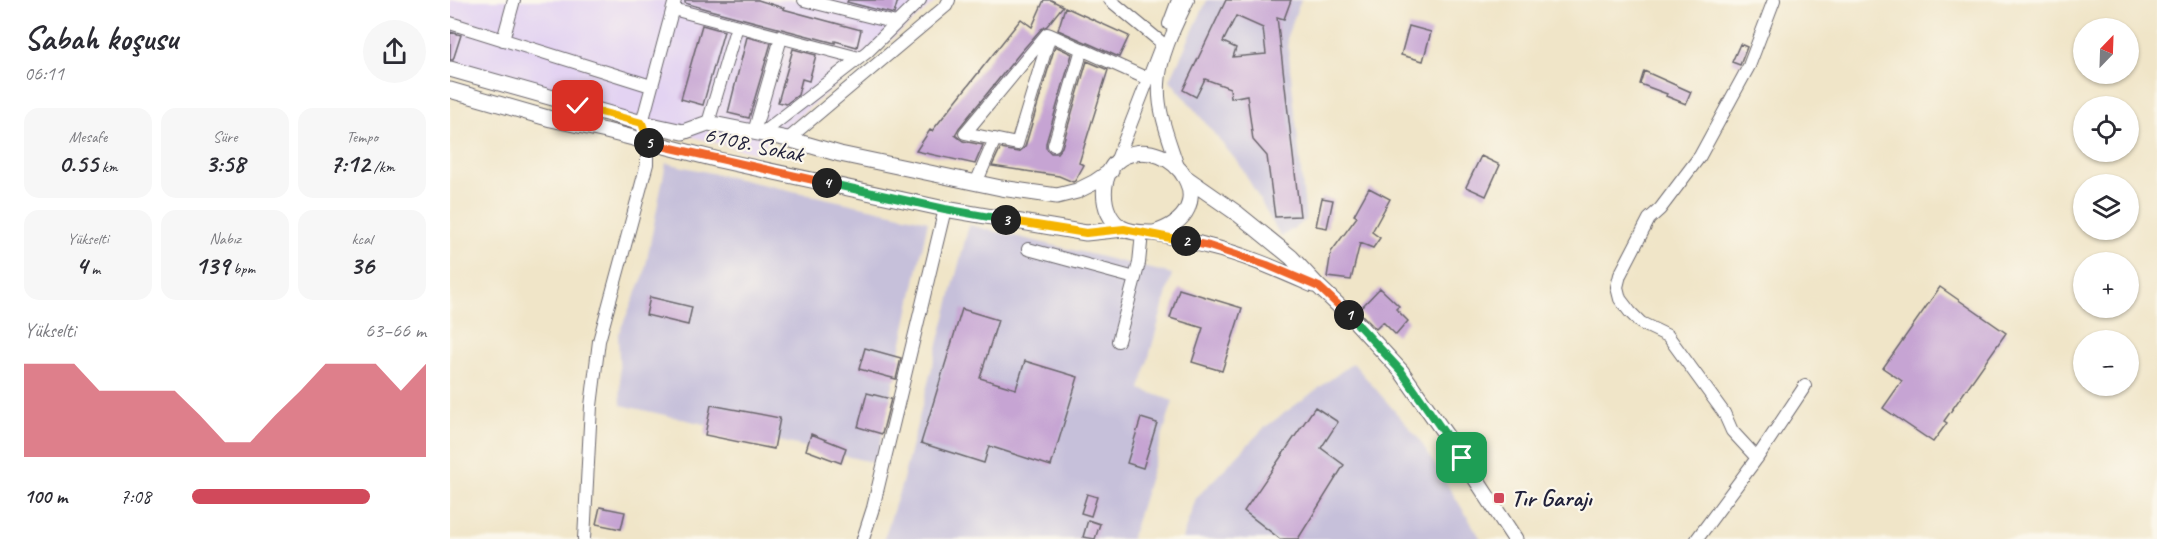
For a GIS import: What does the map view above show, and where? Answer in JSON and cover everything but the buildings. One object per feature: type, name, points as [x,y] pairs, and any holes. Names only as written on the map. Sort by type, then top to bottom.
[{"type":"main road","name":"6108. Sokak","points":[[450,69],[642,123],[683,132],[708,123],[788,139],[840,154],[976,183],[1057,196],[1077,191],[1095,182],[1113,167]]},
{"type":"main road","name":"6108. Sokak","points":[[450,90],[647,143],[945,209],[1086,233],[1124,229]]},
{"type":"main road","points":[[1319,287],[1267,265],[1209,246],[1124,229],[1114,222],[1104,199],[1105,187],[1113,167],[1125,156],[1138,153],[1153,155],[1182,172],[1292,257],[1401,371],[1515,539]]},
{"type":"main road","points":[[1148,233],[1168,229],[1181,220],[1188,208],[1191,197],[1182,172]]},
{"type":"street","points":[[504,40],[514,0]]},
{"type":"street","points":[[804,0],[897,23]]},
{"type":"street","points":[[757,133],[859,58],[920,0]]},
{"type":"street","points":[[788,139],[946,6],[949,0]]},
{"type":"street","points":[[1110,0],[1162,43]]},
{"type":"street","points":[[1113,167],[1178,0]]},
{"type":"street","points":[[1182,172],[1161,107],[1159,82],[1166,52],[1188,0]]},
{"type":"street","points":[[1757,458],[1732,431],[1724,413],[1668,336],[1641,323],[1620,299],[1617,287],[1620,275],[1649,219],[1660,209],[1700,156],[1749,66],[1774,0]]},
{"type":"street","points":[[584,539],[591,406],[599,341],[646,164],[647,143],[642,123],[674,4],[737,26],[859,58]]},
{"type":"street","points":[[450,23],[651,86]]},
{"type":"street","points":[[708,123],[737,26]]},
{"type":"street","points":[[1050,35],[1017,144],[965,133],[1047,34],[1050,35],[1082,49],[1148,79]]},
{"type":"street","points":[[757,133],[781,38]]},
{"type":"street","points":[[1054,145],[1082,49]]},
{"type":"street","points":[[976,183],[995,139]]},
{"type":"street","points":[[863,539],[873,508],[945,209]]},
{"type":"street","points":[[1118,341],[1148,233]]},
{"type":"street","points":[[1028,249],[1135,278]]},
{"type":"street","points":[[1697,539],[1757,458],[1805,386]]},
{"type":"shaded area","points":[[450,0],[938,0],[755,153],[450,74]]},
{"type":"shaded area","points":[[1207,0],[1301,0],[1287,36],[1306,220],[1281,237],[1240,165],[1170,80]]},
{"type":"shaded area","points":[[666,163],[928,221],[876,463],[621,405],[618,335],[644,275]]},
{"type":"shaded area","points":[[969,225],[1172,274],[1140,389],[1173,401],[1131,539],[884,539],[902,483]]},
{"type":"shaded area","points":[[1353,363],[1419,439],[1481,539],[1182,539],[1196,498],[1264,428]]},
{"type":"place","name":"Tır Garajı","points":[[1499,498]]},
{"type":"route","points":[[578,106],[642,123],[647,143],[719,160],[945,209],[1041,226],[1086,233],[1124,229],[1137,233],[1154,233],[1209,246],[1267,265],[1319,287],[1355,321],[1401,371],[1462,458]]}]
